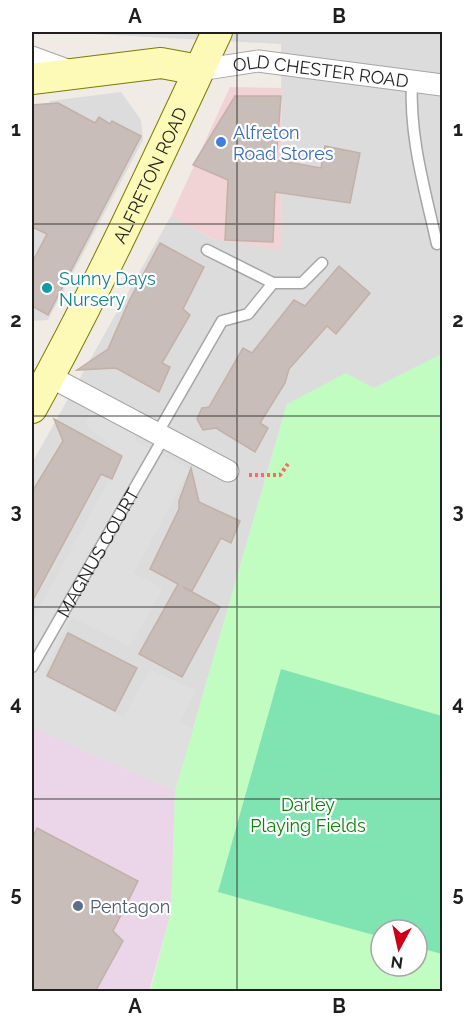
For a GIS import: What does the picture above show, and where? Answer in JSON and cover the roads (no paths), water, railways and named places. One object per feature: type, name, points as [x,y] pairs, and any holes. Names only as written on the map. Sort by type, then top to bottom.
[{"type":"street","name":"ALFRETON ROAD","points":[[37,396],[137,205],[218,32]]},
{"type":"street","points":[[32,57],[77,74]]},
{"type":"street","name":"OLD CHESTER ROAD","points":[[199,70],[258,61],[442,85]]},
{"type":"street","points":[[32,79],[161,63],[199,70]]},
{"type":"street","points":[[37,396],[161,435],[228,471]]},
{"type":"lane","points":[[412,81],[410,109],[413,136],[437,244]]},
{"type":"lane","points":[[207,250],[273,283],[302,283],[322,263]]},
{"type":"lane","name":"MAGNUS COURT","points":[[32,667],[222,321],[248,314],[273,283]]},
{"type":"place","name":"Alfreton Road Stores","points":[[221,142]]},
{"type":"place","name":"Sunny Days Nursery","points":[[47,288]]},
{"type":"place","name":"Pentagon","points":[[78,906]]},
{"type":"park label","name":"Darley Playing Fields","points":[[308,814]]}]
